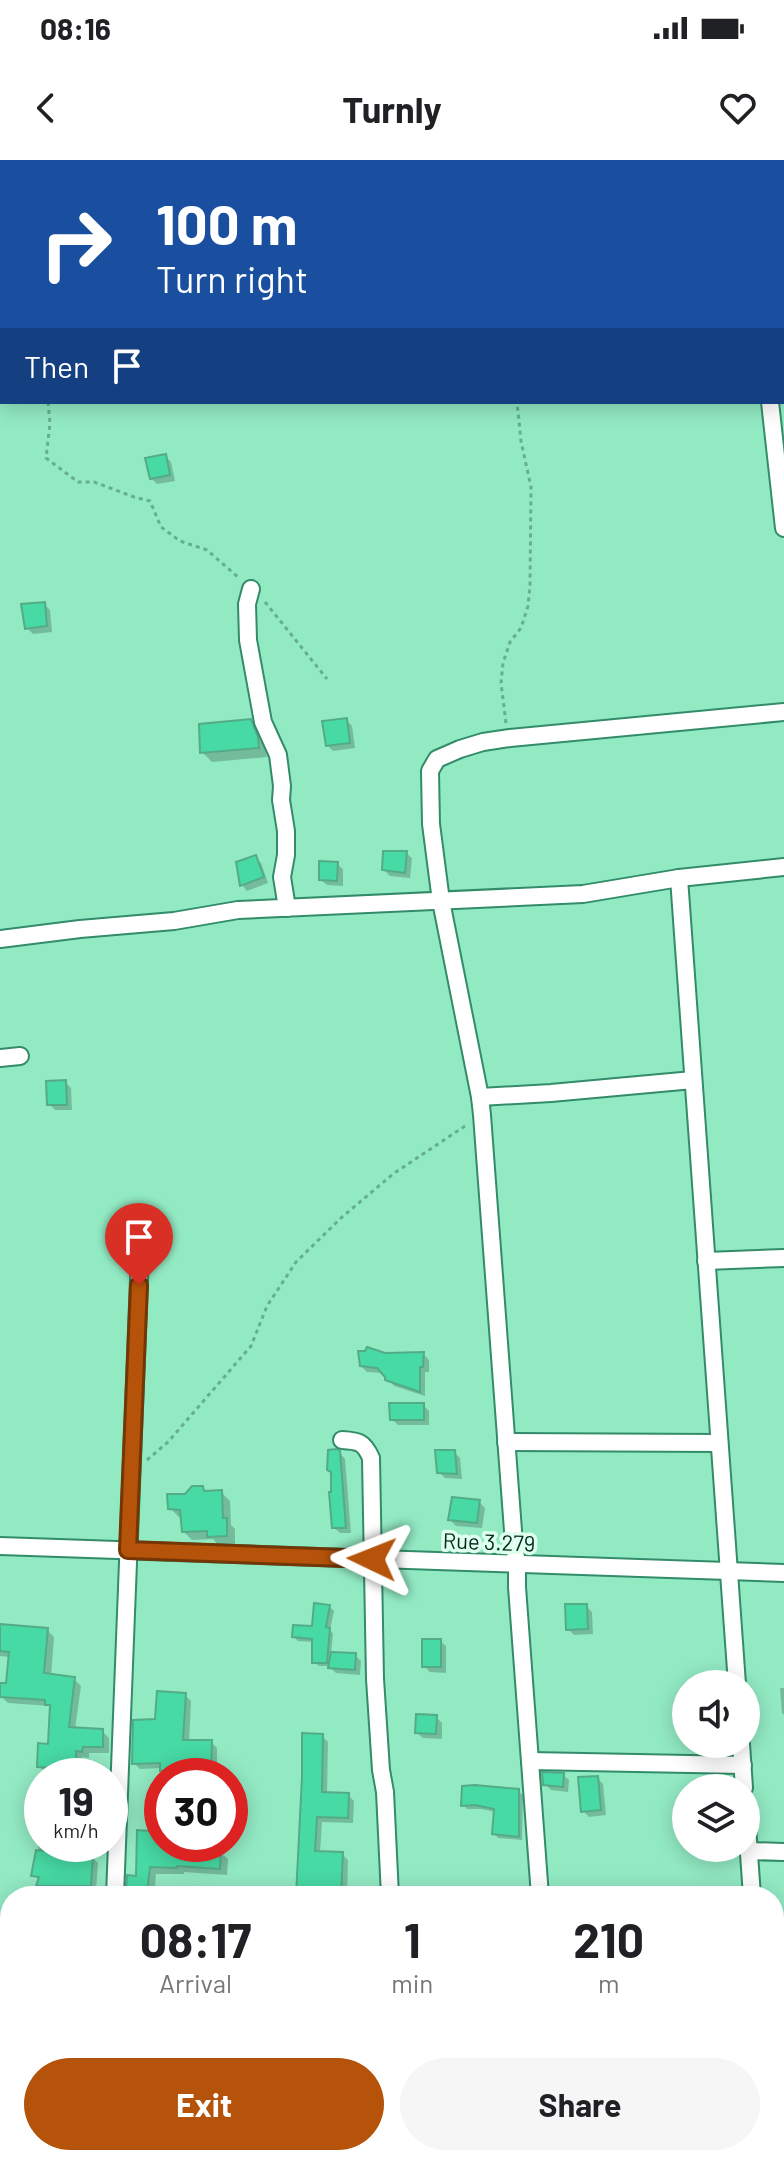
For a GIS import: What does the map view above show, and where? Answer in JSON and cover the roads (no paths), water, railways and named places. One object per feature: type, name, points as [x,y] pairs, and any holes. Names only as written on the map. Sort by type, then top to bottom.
[{"type":"street","points":[[770,404],[784,528]]},
{"type":"street","points":[[251,589],[247,604],[248,640],[263,722],[278,755],[282,786],[286,855],[282,877],[287,908]]},
{"type":"street","points":[[539,1886],[482,1115],[441,901],[431,824],[430,771],[437,759],[483,742],[784,712]]},
{"type":"street","points":[[0,939],[174,921],[238,910],[583,894],[679,878],[784,867]]},
{"type":"street","points":[[679,878],[736,1670]]},
{"type":"street","points":[[0,1058],[20,1056]]},
{"type":"street","points":[[480,1097],[693,1080]]},
{"type":"street","points":[[115,1886],[140,1254]]},
{"type":"street","points":[[706,1261],[784,1258]]},
{"type":"street","points":[[342,1440],[357,1441],[367,1447],[371,1458],[375,1679],[390,1886]]},
{"type":"street","points":[[506,1442],[719,1443]]},
{"type":"street","name":"Rue 3.279","points":[[0,1546],[784,1573]]},
{"type":"street","points":[[742,1758],[743,1774]]},
{"type":"street","points":[[530,1761],[743,1765]]},
{"type":"street","points":[[760,1851],[784,1852]]},
{"type":"street","points":[[750,1862],[751,1886]]}]
